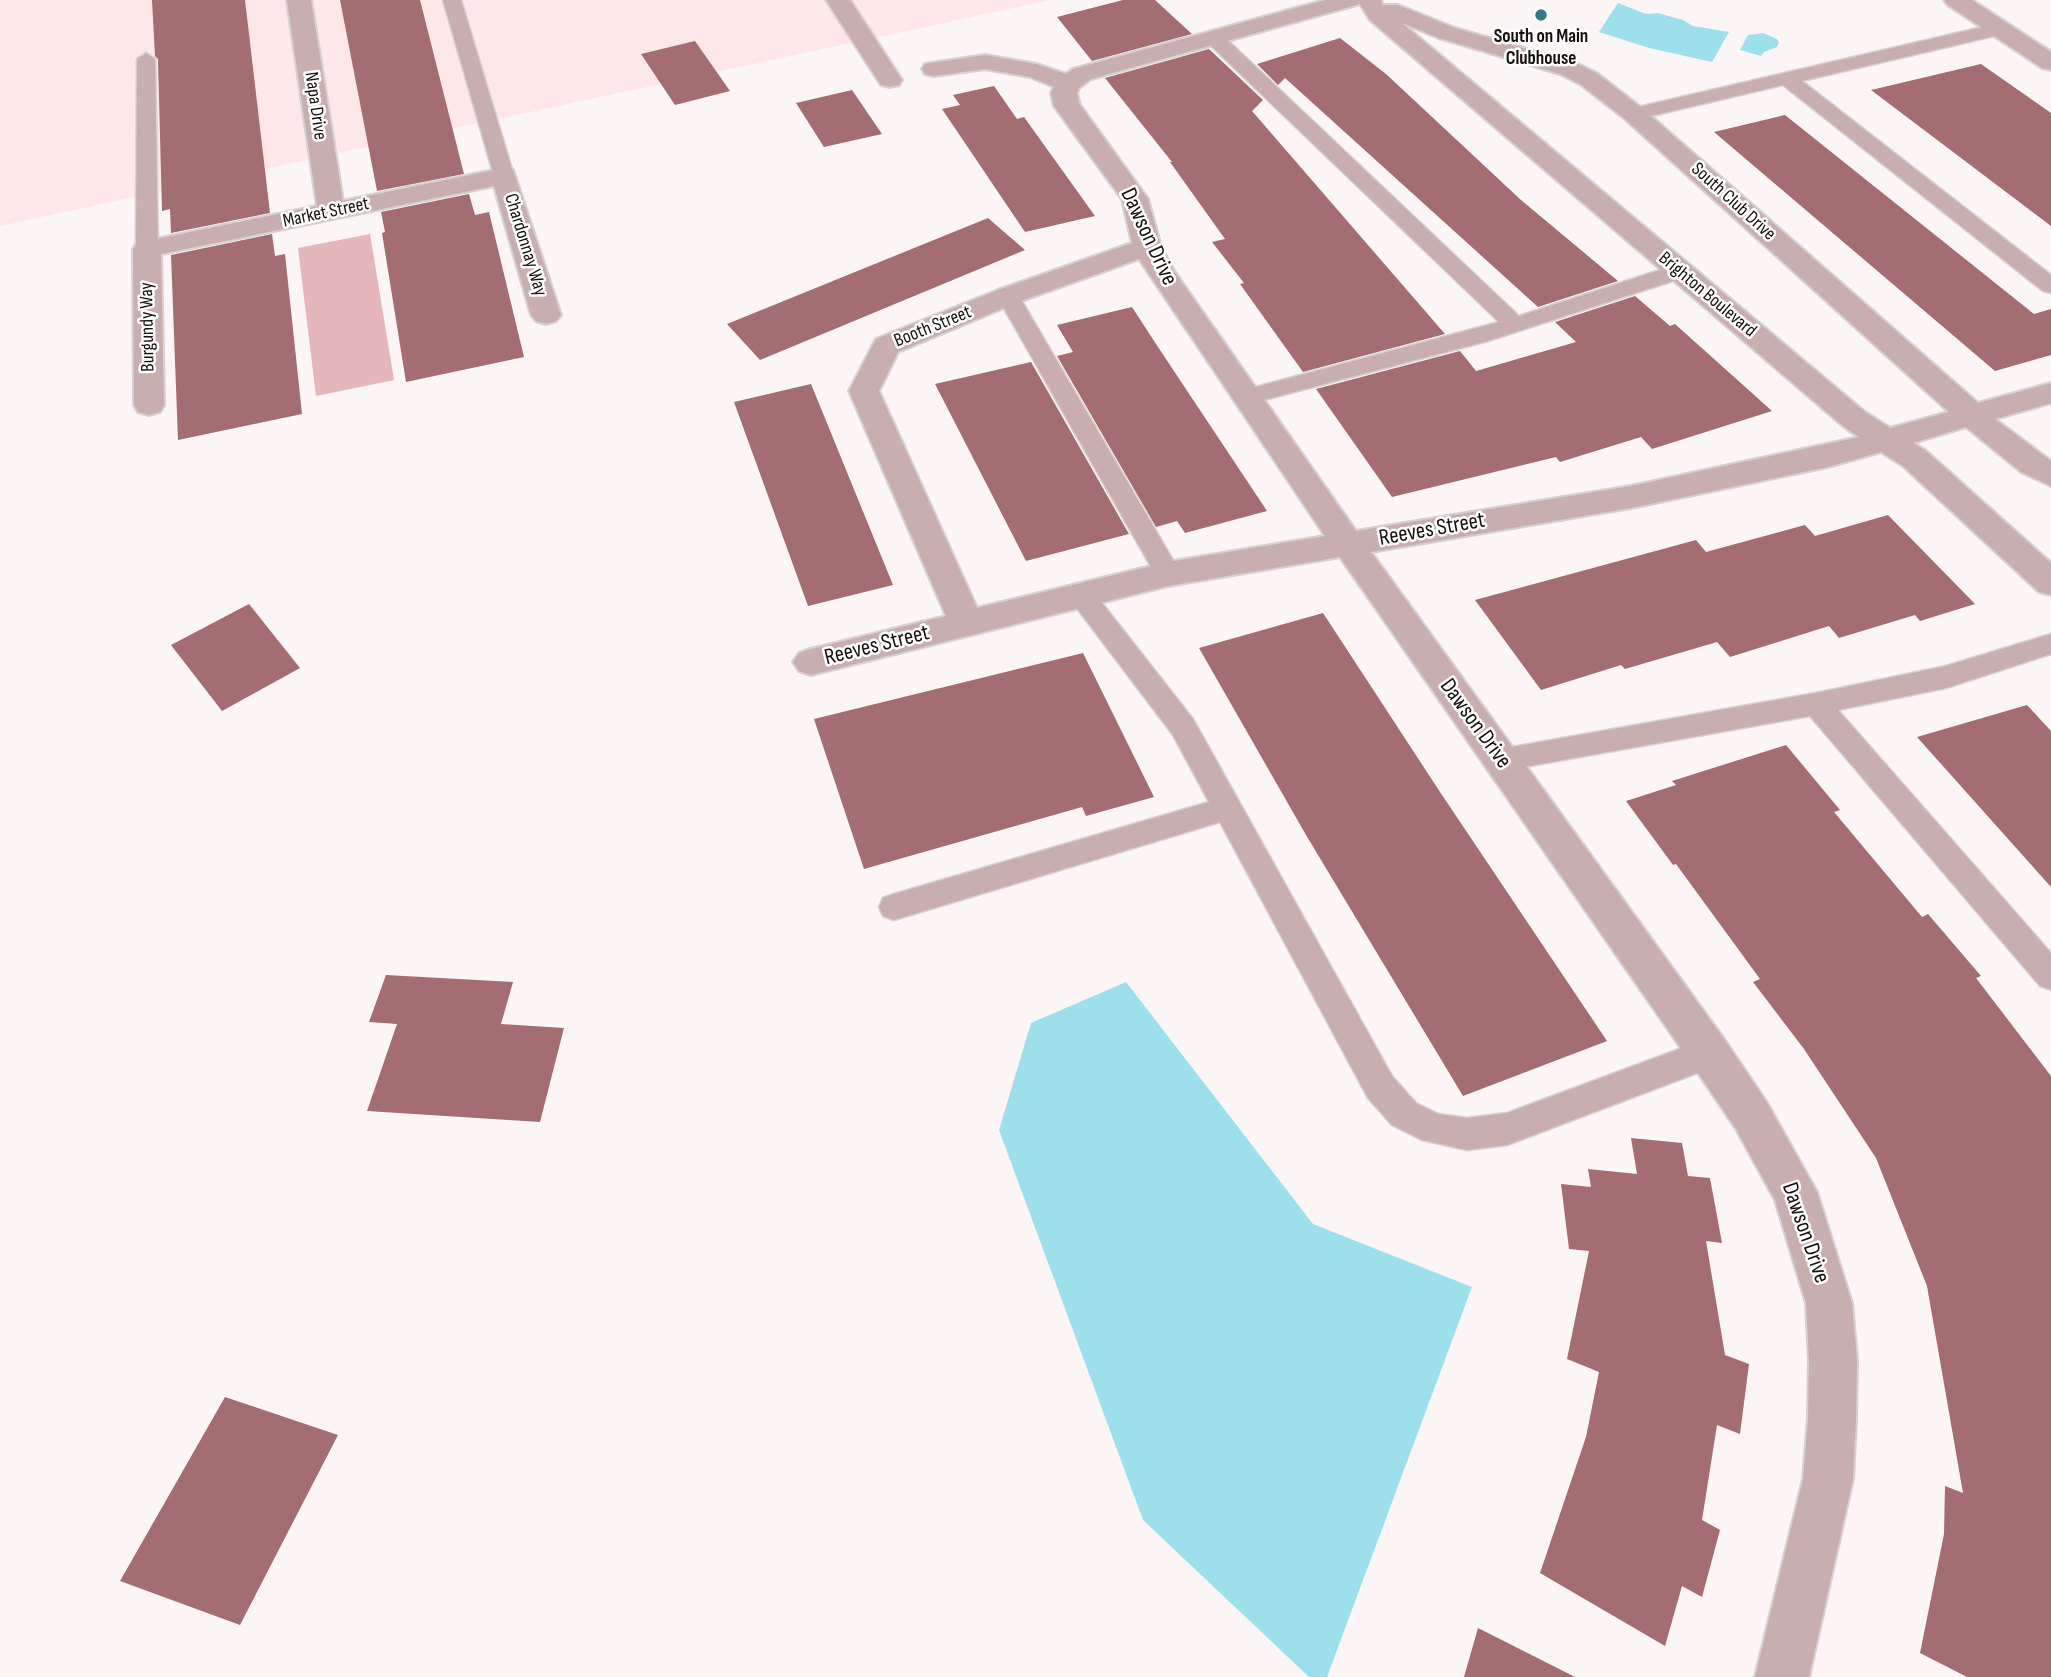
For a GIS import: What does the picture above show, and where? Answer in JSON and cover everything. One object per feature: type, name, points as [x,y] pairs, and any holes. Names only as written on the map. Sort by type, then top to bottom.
[{"type":"street","name":"Napa Drive","points":[[299,0],[331,212]]},
{"type":"street","points":[[838,0],[890,79]]},
{"type":"street","points":[[1956,0],[2051,63]]},
{"type":"street","points":[[933,69],[985,61],[1036,71],[1068,83],[1082,74],[1213,37],[1364,1]]},
{"type":"street","name":"South Club Drive","points":[[1364,1],[1447,33],[1569,69],[1589,79],[1634,114],[1995,436],[2051,475]]},
{"type":"street","name":"Brighton Boulevard","points":[[1364,1],[1854,419],[1914,458],[2051,583]]},
{"type":"street","name":"Dawson Drive","points":[[1068,83],[1064,93],[1067,106],[1135,199],[1147,247],[1160,272],[1245,397],[1709,1053],[1751,1115],[1795,1192],[1829,1303],[1833,1360],[1828,1479],[1782,1677]]},
{"type":"street","name":"Market Street","points":[[147,249],[504,176]]},
{"type":"street","name":"Chardonnay Way","points":[[504,176],[545,315]]},
{"type":"street","name":"Booth Street","points":[[967,624],[864,391],[886,346],[1008,296],[1147,247]]},
{"type":"street","name":"Burgundy Way","points":[[147,249],[149,405]]},
{"type":"street","name":"Reeves Street","points":[[811,663],[1168,574],[1631,497],[1828,456],[2051,393]]},
{"type":"lane","points":[[452,0],[504,176]]},
{"type":"lane","points":[[1634,114],[2000,29]]},
{"type":"lane","points":[[1213,37],[1515,325]]},
{"type":"lane","points":[[146,59],[147,249]]},
{"type":"lane","points":[[1786,78],[2051,286]]},
{"type":"lane","points":[[1245,397],[1515,325],[1679,271]]},
{"type":"lane","points":[[1008,296],[1168,574]]},
{"type":"lane","points":[[1082,596],[1183,727],[1380,1087],[1404,1114],[1434,1129],[1467,1134],[1507,1129],[1709,1053]]},
{"type":"lane","points":[[1501,760],[1816,704],[1946,677],[2051,644]]},
{"type":"lane","points":[[1816,704],[2051,976]]},
{"type":"lane","points":[[894,907],[1228,808]]},
{"type":"shaded area","points":[[0,0],[1051,0],[0,226]]},
{"type":"shaded area","points":[[370,234],[394,380],[316,396],[298,248]]},
{"type":"water","points":[[1618,3],[1646,14],[1658,13],[1683,20],[1693,26],[1729,32],[1712,62],[1649,48],[1599,32]]},
{"type":"water","points":[[1763,33],[1777,39],[1777,47],[1761,56],[1740,50],[1748,35]]},
{"type":"water","points":[[1126,982],[1313,1224],[1472,1287],[1327,1677],[1309,1677],[1143,1520],[999,1130],[1031,1023]]},
{"type":"building","points":[[152,0],[245,0],[270,213],[171,233],[170,209],[162,211],[158,59],[155,56]]},
{"type":"building","points":[[340,0],[420,0],[464,174],[377,191]]},
{"type":"building","points":[[1123,0],[1155,0],[1192,34],[1092,61],[1057,17]]},
{"type":"building","points":[[1340,38],[1386,74],[1521,200],[1618,281],[1538,307],[1285,78],[1278,85],[1257,64]]},
{"type":"building","points":[[695,41],[730,91],[675,105],[641,54]]},
{"type":"building","points":[[1209,49],[1263,100],[1252,111],[1445,334],[1303,372],[1240,284],[1244,283],[1212,242],[1225,239],[1172,162],[1105,78]]},
{"type":"building","points":[[1981,64],[2051,113],[2051,226],[1871,90]]},
{"type":"building","points":[[994,86],[1017,119],[1024,117],[1095,216],[1025,232],[942,109],[960,105],[953,95]]},
{"type":"building","points":[[852,90],[882,134],[824,147],[796,103]]},
{"type":"building","points":[[1785,115],[2034,314],[2051,309],[2051,355],[1995,371],[1714,132]]},
{"type":"building","points":[[469,194],[475,215],[489,212],[524,357],[406,382],[381,212]]},
{"type":"building","points":[[988,218],[1025,250],[760,360],[727,324]]},
{"type":"building","points":[[272,234],[275,256],[285,254],[302,414],[178,440],[171,255]]},
{"type":"building","points":[[1635,296],[1670,326],[1675,324],[1772,411],[1652,449],[1641,437],[1560,462],[1556,457],[1392,497],[1316,389],[1460,351],[1476,371],[1576,342],[1555,322]]},
{"type":"building","points":[[1132,307],[1267,511],[1185,533],[1177,521],[1156,527],[1057,356],[1073,352],[1057,325]]},
{"type":"building","points":[[1031,362],[1129,534],[1026,561],[935,384]]},
{"type":"building","points":[[811,384],[893,585],[808,606],[734,402]]},
{"type":"building","points":[[1888,515],[1975,604],[1920,621],[1915,615],[1839,638],[1829,626],[1730,657],[1717,642],[1625,669],[1621,665],[1541,690],[1475,600],[1696,540],[1706,552],[1805,525],[1815,536]]},
{"type":"building","points":[[249,604],[300,668],[222,711],[171,645]]},
{"type":"building","points":[[1323,613],[1607,1041],[1463,1096],[1306,835],[1199,648]]},
{"type":"building","points":[[1083,653],[1154,797],[1086,816],[1082,807],[864,869],[814,719]]},
{"type":"building","points":[[2027,705],[2051,731],[2051,887],[1917,737]]},
{"type":"building","points":[[1786,745],[1840,810],[1834,812],[1922,917],[1928,914],[1981,976],[1976,978],[2051,1076],[2051,1677],[1967,1677],[1920,1653],[1944,1534],[1945,1486],[1963,1493],[1927,1286],[1876,1158],[1804,1049],[1753,982],[1760,979],[1626,801],[1676,785],[1672,781]]},
{"type":"building","points":[[386,975],[513,982],[501,1024],[564,1028],[540,1122],[367,1111],[397,1024],[369,1022]]},
{"type":"building","points":[[1631,1138],[1682,1143],[1688,1176],[1710,1178],[1722,1243],[1706,1241],[1725,1355],[1749,1364],[1740,1434],[1717,1425],[1702,1520],[1720,1530],[1702,1597],[1682,1586],[1665,1646],[1540,1573],[1586,1437],[1599,1372],[1567,1359],[1589,1251],[1569,1249],[1561,1184],[1591,1187],[1588,1169],[1637,1174]]},
{"type":"building","points":[[225,1397],[338,1435],[240,1625],[120,1581]]},
{"type":"building","points":[[1478,1628],[1575,1677],[1464,1677]]},
{"type":"place","name":"South on Main Clubhouse","points":[[1541,15]]}]
